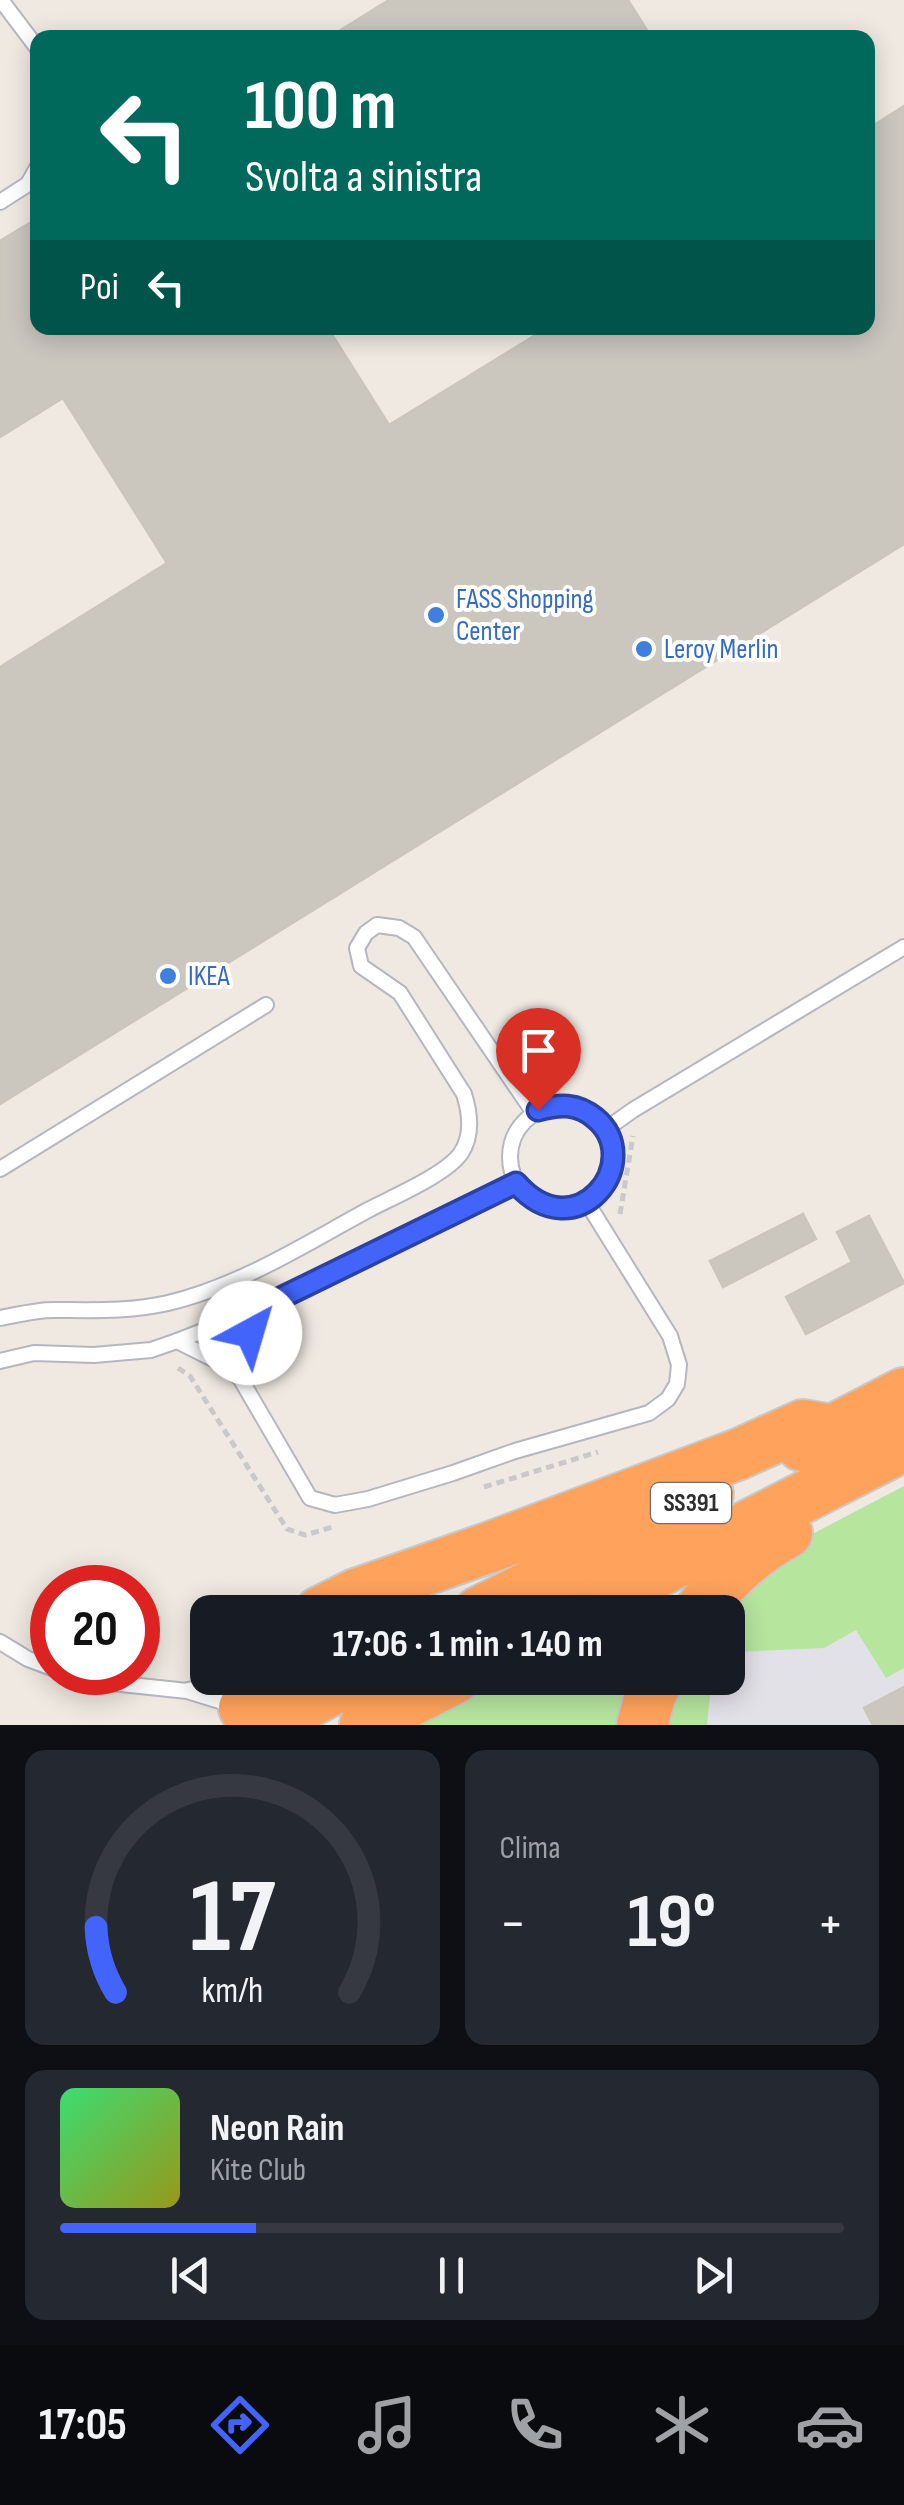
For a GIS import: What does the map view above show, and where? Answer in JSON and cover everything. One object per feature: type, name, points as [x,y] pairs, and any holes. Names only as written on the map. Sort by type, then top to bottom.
[{"type":"highway","name":"SS391","points":[[606,1595],[840,1453],[904,1394]]},
{"type":"highway","points":[[354,1595],[703,1467],[803,1425],[840,1453],[821,1514],[737,1567],[711,1595]]},
{"type":"highway","name":"SS391","points":[[518,1595],[840,1453],[904,1446]]},
{"type":"highway","points":[[365,1725],[423,1695]]},
{"type":"highway","points":[[642,1725],[651,1695]]},
{"type":"lane","points":[[1,0],[30,38]]},
{"type":"lane","points":[[0,202],[30,180]]},
{"type":"lane","points":[[0,1318],[50,1310],[130,1310],[199,1294],[248,1274],[394,1197],[445,1169],[461,1154],[470,1123],[464,1094],[400,993],[361,966],[357,948],[366,932],[377,925],[399,928],[414,937],[534,1113]]},
{"type":"lane","points":[[605,1130],[904,947]]},
{"type":"lane","points":[[0,1169],[266,1005]]},
{"type":"lane","points":[[554,1105],[570,1105],[587,1112],[605,1130],[613,1154],[611,1171],[604,1187],[576,1207],[542,1205],[516,1183],[510,1168],[514,1134],[534,1113],[554,1105]]},
{"type":"lane","points":[[0,1361],[34,1354],[94,1355],[151,1350],[252,1312],[516,1183]]},
{"type":"lane","points":[[177,1341],[240,1378],[310,1498],[335,1505],[388,1493],[515,1451],[650,1413],[668,1399],[677,1384],[679,1365],[670,1336],[586,1201]]},
{"type":"lane","points":[[240,1378],[248,1354],[252,1312]]},
{"type":"lane","points":[[0,1642],[30,1660]]},
{"type":"lane","points":[[160,1687],[255,1697]]},
{"type":"lane","points":[[188,1690],[255,1697]]},
{"type":"path","points":[[620,1215],[634,1133]]},
{"type":"path","points":[[173,1364],[190,1376],[287,1529],[304,1535],[340,1526]]},
{"type":"path","points":[[482,1487],[609,1448]]},
{"type":"shaded area","points":[[904,1542],[904,1725],[707,1725],[710,1695],[745,1695],[745,1640],[756,1625]]},
{"type":"green space","points":[[904,1486],[904,1668],[886,1678],[856,1630],[824,1648],[745,1652],[742,1595],[780,1551]]},
{"type":"green space","points":[[468,1695],[637,1695],[627,1725],[408,1725]]},
{"type":"green space","points":[[668,1695],[710,1695],[707,1725],[658,1725]]},
{"type":"building","points":[[389,0],[628,0],[647,30],[341,30]]},
{"type":"building","name":"FASS Shopping Center","points":[[904,106],[904,544],[0,1104],[0,667],[167,563],[63,398],[0,437],[0,241],[30,223],[30,335],[332,335],[389,425],[536,335],[875,335],[875,125]]},
{"type":"building","points":[[803,1214],[816,1239],[723,1287],[710,1261]]},
{"type":"building","points":[[869,1216],[904,1283],[806,1334],[786,1297],[852,1262],[837,1232]]},
{"type":"building","points":[[904,1687],[904,1725],[873,1725],[864,1708]]},
{"type":"place","name":"FASS Shopping Center","points":[[436,615]]},
{"type":"place","name":"Leroy Merlin","points":[[644,649]]},
{"type":"place","name":"IKEA","points":[[168,976]]},
{"type":"route","points":[[250,1333],[252,1312],[516,1183],[542,1205],[576,1207],[591,1199],[604,1187],[611,1171],[610,1137],[600,1122],[570,1105],[538,1110]]}]
